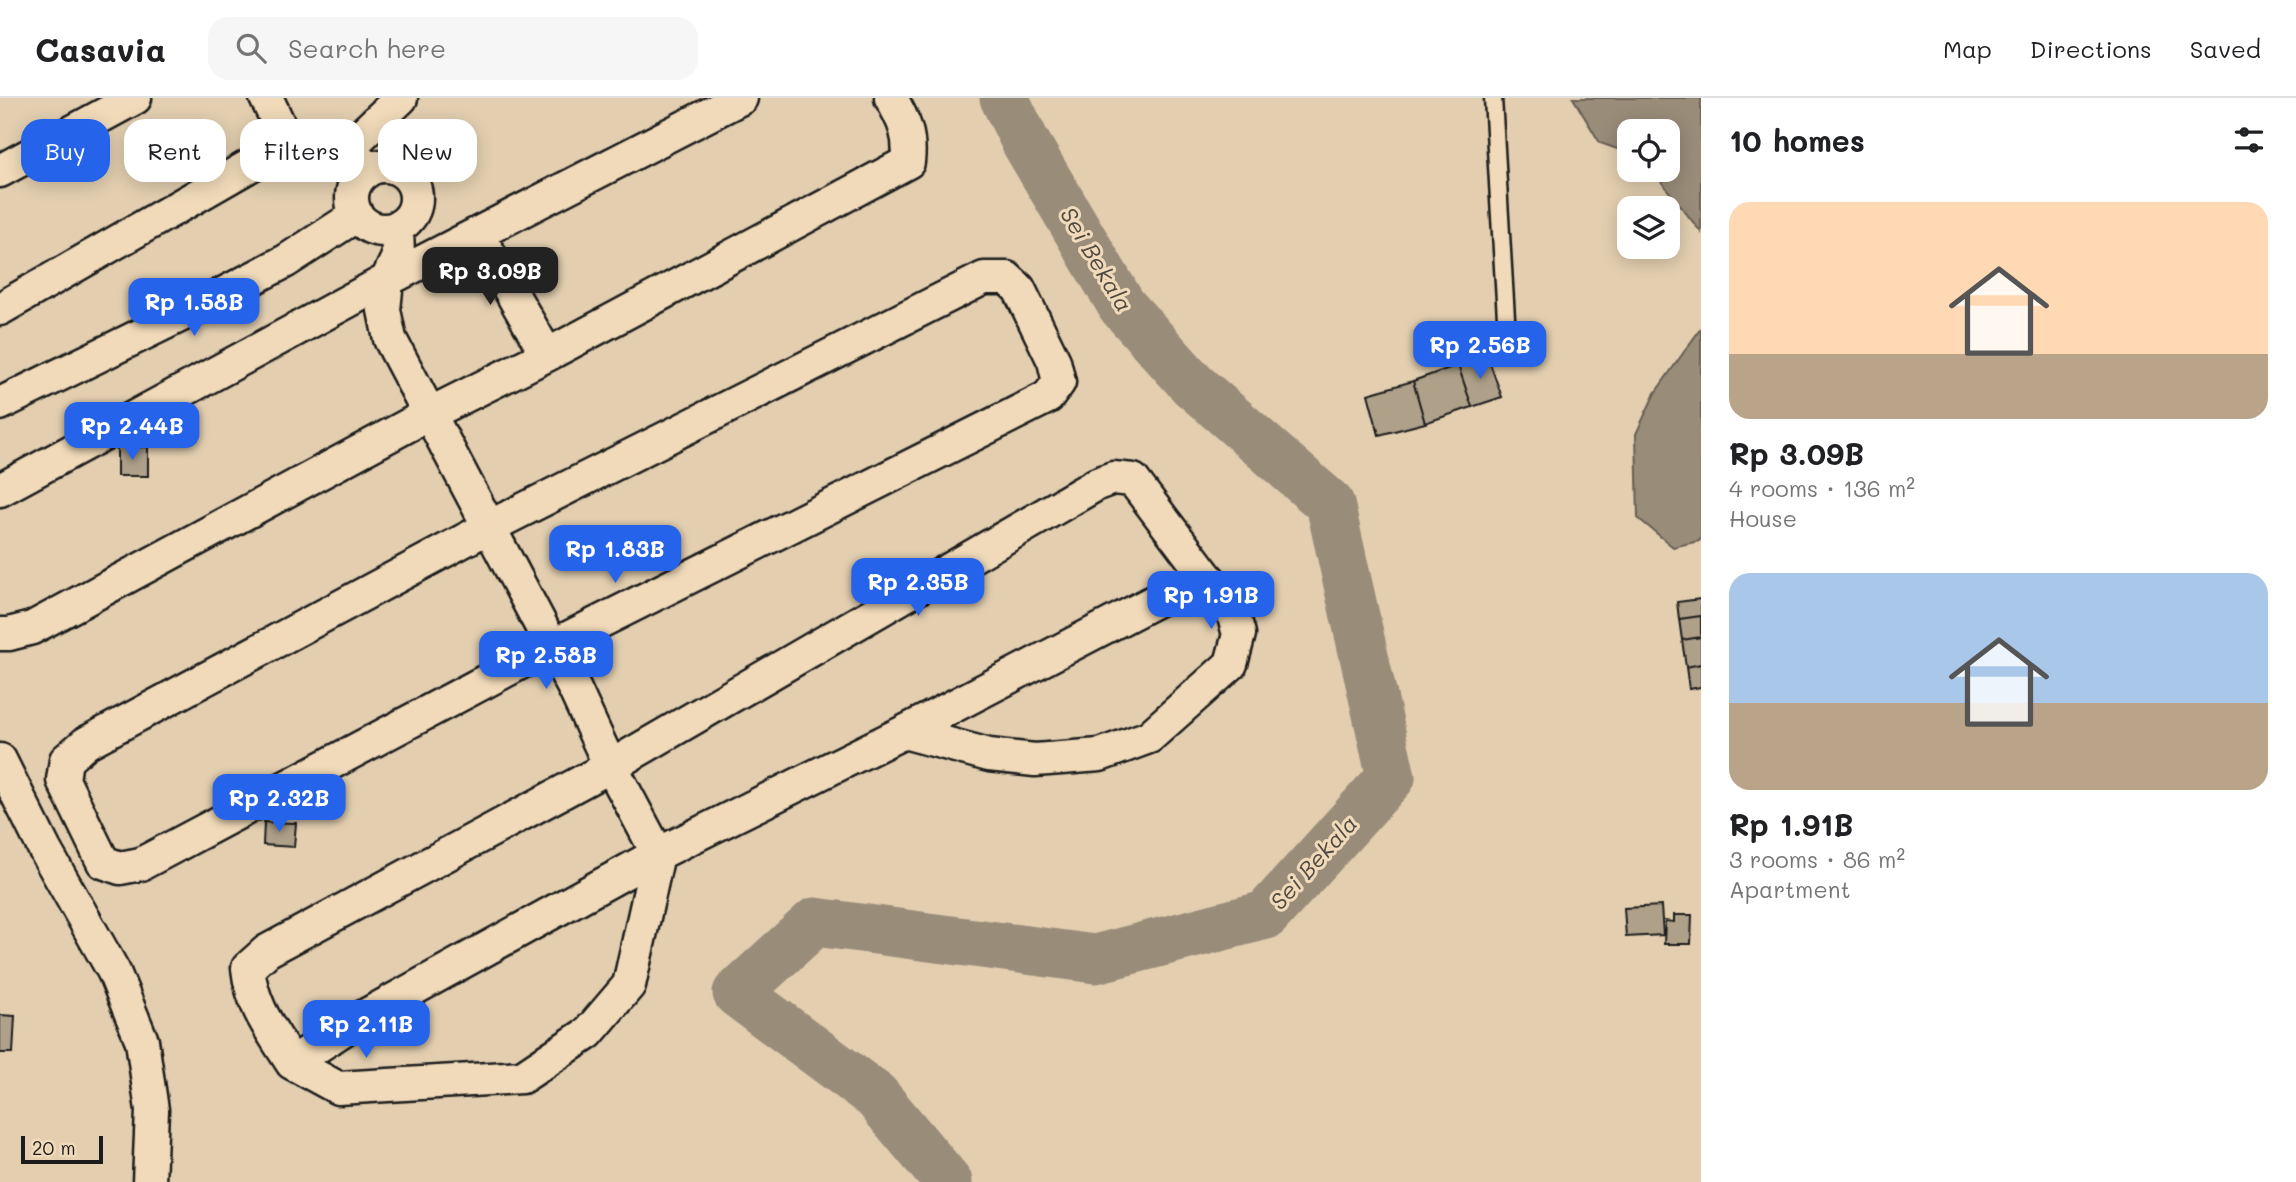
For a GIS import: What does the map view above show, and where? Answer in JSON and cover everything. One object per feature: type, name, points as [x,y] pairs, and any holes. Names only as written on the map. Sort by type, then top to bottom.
[{"type":"street","points":[[0,171],[135,98]]},
{"type":"street","points":[[266,98],[277,119]]},
{"type":"street","points":[[364,150],[401,98]]},
{"type":"street","points":[[0,490],[387,280],[741,98]]},
{"type":"street","points":[[0,634],[32,628],[429,414],[547,355],[908,162],[910,144],[904,122],[891,98]]},
{"type":"street","points":[[355,182],[353,205],[365,224],[386,230],[397,227],[413,212],[416,190],[404,172],[393,167],[364,162]]},
{"type":"street","points":[[0,309],[240,171]]},
{"type":"street","points":[[0,404],[286,261],[357,215]]},
{"type":"street","points":[[397,227],[398,257],[387,280],[384,310],[390,339],[552,646],[611,766],[658,854],[629,985],[588,1033],[522,1077],[338,1088],[292,1063],[258,1011],[250,985],[248,968],[267,951],[611,766],[1097,484],[1113,478],[1133,480],[1205,575],[1230,603],[1239,634],[1231,664],[1149,737],[1100,755],[1035,760],[989,755],[904,732]]},
{"type":"street","points":[[478,234],[547,355]]},
{"type":"street","points":[[984,278],[1007,278],[1019,289],[1054,361],[1059,382],[1048,397],[552,646],[141,864],[120,868],[103,862],[63,780],[66,760],[86,743],[489,527],[984,278]]},
{"type":"street","points":[[292,1063],[361,1017],[658,854],[904,732],[1205,575]]},
{"type":"street","points":[[0,760],[45,850],[114,972],[142,1041],[152,1110],[149,1182]]},
{"type":"lane","points":[[1493,98],[1508,352]]},
{"type":"shaded area","points":[[1573,98],[1701,98],[1701,232],[1680,205],[1680,196],[1673,196],[1661,182],[1680,182],[1680,119],[1617,119],[1617,149],[1600,143]]},
{"type":"shaded area","points":[[1701,328],[1701,538],[1699,541],[1673,547],[1638,518],[1636,434],[1655,393]]},
{"type":"building","points":[[1487,355],[1502,397],[1472,407],[1458,365]]},
{"type":"building","points":[[1458,365],[1472,407],[1425,423],[1413,381]]},
{"type":"building","points":[[1413,381],[1425,423],[1379,435],[1368,394]]},
{"type":"building","points":[[117,447],[148,447],[148,476],[117,476]]},
{"type":"building","points":[[1701,599],[1701,616],[1679,619],[1677,602]]},
{"type":"building","points":[[1701,616],[1701,637],[1682,640],[1679,619]]},
{"type":"building","points":[[1701,637],[1701,664],[1686,667],[1682,640]]},
{"type":"building","points":[[1701,664],[1701,687],[1689,689],[1686,667]]},
{"type":"building","points":[[264,822],[296,823],[294,847],[263,845]]},
{"type":"building","points":[[1661,906],[1663,935],[1626,937],[1624,908]]},
{"type":"building","points":[[1674,915],[1692,915],[1691,944],[1664,944],[1665,921],[1674,922]]},
{"type":"building","points":[[0,1015],[15,1016],[13,1053],[0,1053]]},
{"type":"waterway","name":"Sei Bekala","points":[[948,1182],[876,1096],[737,993],[815,922],[1095,959],[1266,915],[1391,777],[1330,504],[1193,385],[1122,306],[1026,143],[1004,98]]}]
